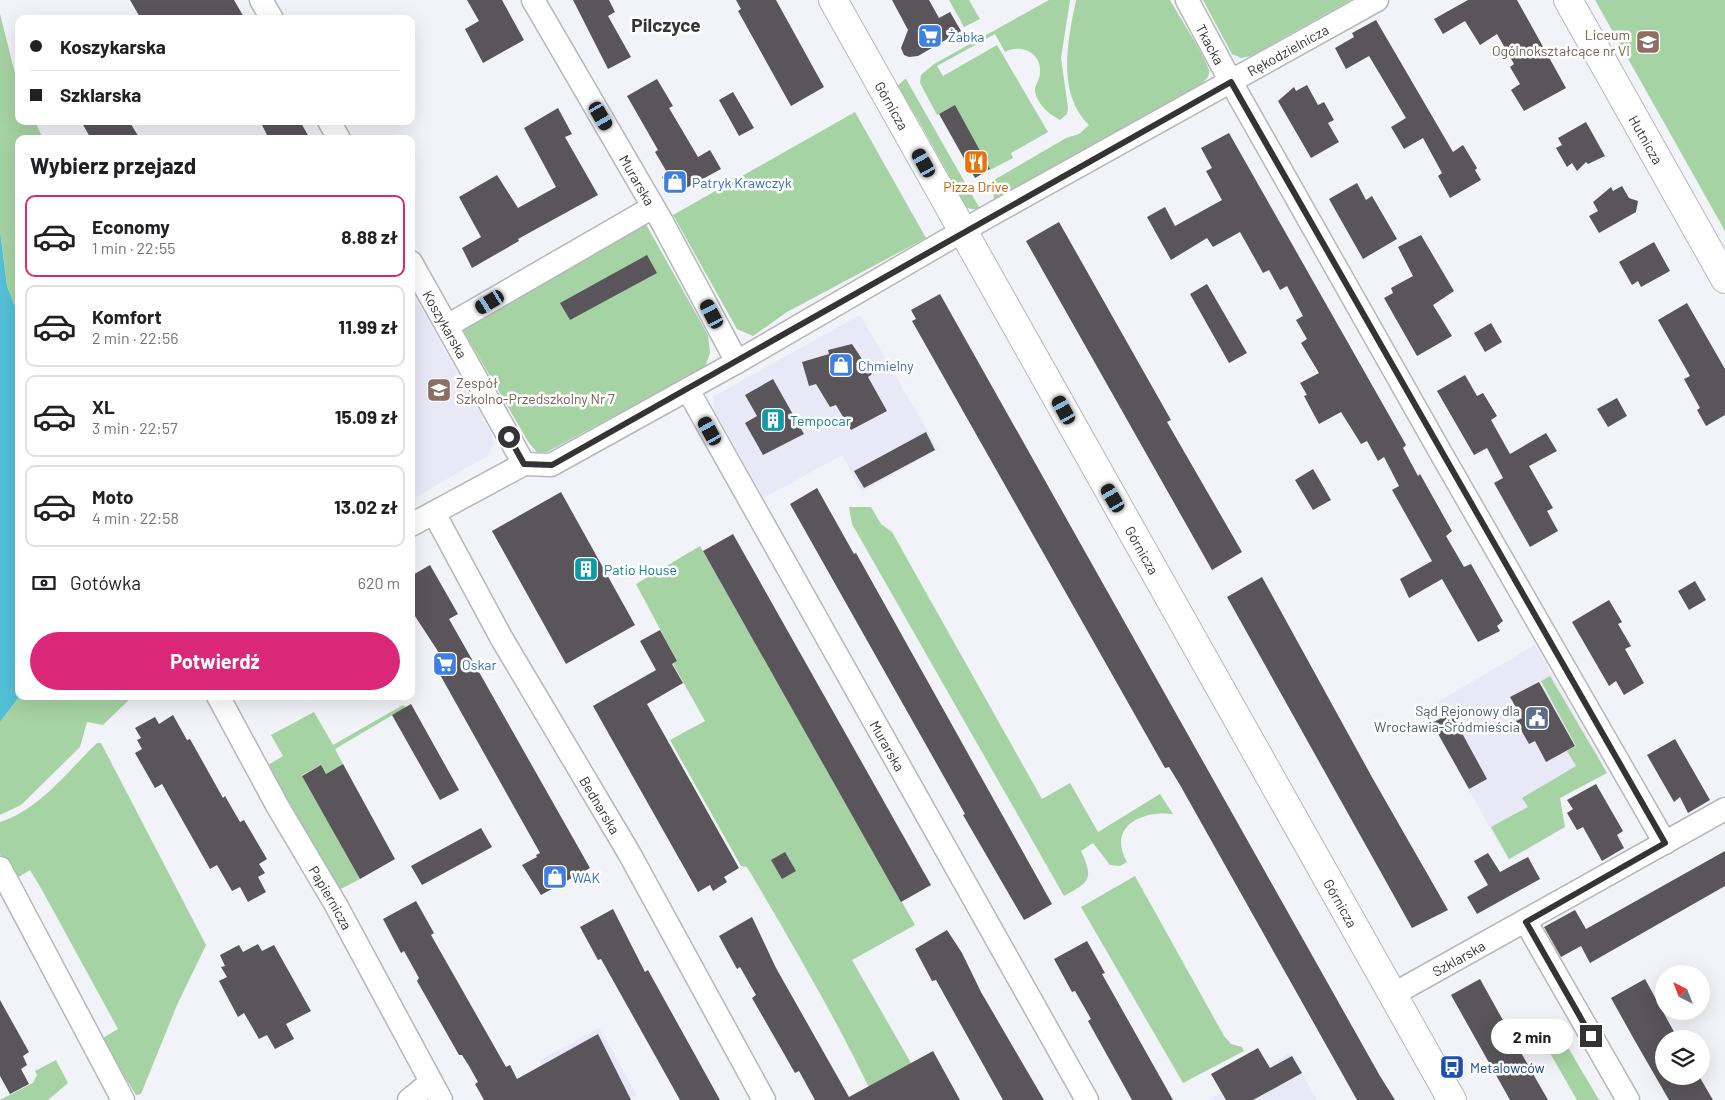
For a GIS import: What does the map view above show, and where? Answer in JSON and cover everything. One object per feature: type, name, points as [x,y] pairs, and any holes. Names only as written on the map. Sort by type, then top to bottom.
[{"type":"street","points":[[261,0],[270,15]]},
{"type":"street","name":"Murarska","points":[[533,0],[653,207],[737,362]]},
{"type":"street","name":"Górnicza","points":[[833,0],[1452,1100]]},
{"type":"street","name":"Tkacka","points":[[1187,0],[1231,82],[1665,843]]},
{"type":"street","name":"Rękodzielnicza","points":[[524,464],[552,465],[1377,0]]},
{"type":"street","name":"Hutnicza","points":[[1568,0],[1725,279]]},
{"type":"street","points":[[448,326],[653,207]]},
{"type":"street","name":"Koszykarska","points":[[415,269],[524,464]]},
{"type":"street","name":"Murarska","points":[[688,390],[1087,1100]]},
{"type":"street","points":[[415,523],[524,464]]},
{"type":"street","name":"Bednarska","points":[[434,513],[502,639],[629,853],[764,1100]]},
{"type":"street","name":"Papiernicza","points":[[220,700],[278,807],[336,905],[436,1091]]},
{"type":"street","name":"Szklarska","points":[[1392,995],[1526,922],[1725,809]]},
{"type":"street","points":[[0,868],[123,1100]]},
{"type":"street","points":[[1526,922],[1628,1100]]},
{"type":"street","points":[[409,1100],[436,1091]]},
{"type":"shaded area","name":"Zespół Szkolno-Przedszkolny Nr 7","points":[[415,297],[491,433],[494,444],[487,456],[415,498]]},
{"type":"shaded area","points":[[860,315],[938,449],[862,492],[842,455],[764,498],[714,409],[714,396]]},
{"type":"shaded area","points":[[1535,645],[1603,764],[1538,801],[1553,834],[1509,861],[1424,710]]},
{"type":"shaded area","points":[[599,1028],[637,1095],[628,1100],[542,1077],[540,1060]]},
{"type":"shaded area","points":[[1290,1053],[1317,1100],[1208,1100]]},
{"type":"green space","points":[[949,0],[969,0],[980,19],[964,27]]},
{"type":"green space","points":[[1049,0],[1070,0],[1061,58],[1068,108],[1067,114],[1060,120],[1044,109],[1036,97],[1035,89],[1040,76],[1038,60],[1024,49],[1011,49],[1005,52],[995,34],[937,66],[943,76],[997,45],[1048,132],[1011,153],[1013,158],[990,170],[955,106],[937,115],[920,83],[921,75],[934,64]]},
{"type":"green space","points":[[1076,0],[1170,0],[1203,57],[1209,75],[1201,84],[995,203],[991,185],[994,180],[1066,138],[1079,134],[1089,125],[1079,112],[1068,82],[1068,49]]},
{"type":"green space","points":[[1203,0],[1351,0],[1251,56],[1241,58],[1232,54]]},
{"type":"green space","points":[[1595,0],[1725,0],[1725,231]]},
{"type":"green space","points":[[0,14],[15,73],[15,125],[37,125],[41,135],[15,135],[15,307],[7,286],[0,231]]},
{"type":"green space","points":[[905,79],[980,209],[967,208],[952,192],[956,188],[916,116],[909,116],[893,90]]},
{"type":"green space","points":[[855,112],[926,238],[787,312],[753,336],[737,329],[673,215]]},
{"type":"green space","points":[[643,219],[708,335],[710,353],[705,367],[547,452],[537,452],[529,443],[462,328]]},
{"type":"green space","points":[[849,507],[871,507],[881,524],[892,532],[1042,799],[1070,783],[1098,832],[1160,794],[1173,814],[1161,813],[1150,815],[1130,823],[1124,830],[1121,839],[1122,850],[1127,862],[1120,866],[1110,865],[1093,843],[1081,851],[1087,868],[1087,879],[1079,887],[1064,896],[852,524]]},
{"type":"green space","points":[[700,546],[915,925],[852,960],[911,1063],[875,1100],[830,1011],[797,953],[747,867],[741,866],[670,740],[705,721],[673,664],[677,661],[636,584]]},
{"type":"green space","points":[[1550,676],[1607,773],[1560,798],[1565,827],[1509,859],[1491,827],[1528,807],[1522,798],[1576,766],[1567,751],[1576,746],[1541,681]]},
{"type":"green space","points":[[17,700],[129,700],[103,725],[87,722],[80,747],[21,805],[0,815],[0,722]]},
{"type":"green space","points":[[403,705],[406,707],[335,749],[343,764],[326,774],[321,765],[302,775],[360,879],[339,890],[268,765],[283,756],[271,735],[314,712],[333,745]]},
{"type":"green space","points":[[97,743],[101,743],[206,945],[177,1005],[141,1094],[136,1095],[101,1039],[118,1029],[42,890],[30,870],[14,880],[0,854],[0,822],[28,809],[64,777]]},
{"type":"green space","points":[[1135,876],[1224,1036],[1231,1044],[1242,1047],[1244,1051],[1183,1083],[1081,907]]},
{"type":"green space","points":[[1566,1044],[1599,1100],[1577,1100],[1550,1053]]},
{"type":"green space","points":[[56,1060],[68,1083],[48,1100],[0,1100],[33,1083],[37,1075],[35,1071]]},
{"type":"water","points":[[0,231],[7,286],[15,307],[15,700],[17,700],[0,722]]},
{"type":"building","points":[[130,0],[234,0],[243,15],[139,15]]},
{"type":"building","points":[[467,0],[502,0],[524,40],[483,63],[465,29],[479,21]]},
{"type":"building","points":[[573,0],[609,0],[615,12],[608,16],[631,57],[608,69]]},
{"type":"building","points":[[736,0],[776,0],[824,87],[791,106],[738,11],[741,9]]},
{"type":"building","points":[[892,0],[929,0],[939,18],[950,12],[961,31],[918,56],[909,57],[904,55],[901,48],[908,30]]},
{"type":"building","points":[[1468,0],[1517,0],[1566,88],[1524,111],[1511,90],[1520,84],[1510,67],[1514,64],[1497,34],[1480,45],[1465,21],[1443,34],[1434,19]]},
{"type":"building","points":[[1376,20],[1453,152],[1463,145],[1477,168],[1475,170],[1481,180],[1450,198],[1438,176],[1442,173],[1423,138],[1404,149],[1391,127],[1406,118],[1369,56],[1346,69],[1335,48],[1354,37],[1352,33]]},
{"type":"building","points":[[657,79],[673,106],[669,108],[698,157],[710,150],[721,169],[677,193],[670,192],[662,177],[668,174],[655,152],[658,150],[627,96]]},
{"type":"building","points":[[1307,85],[1318,105],[1324,102],[1334,120],[1328,123],[1339,142],[1311,158],[1278,101],[1294,87],[1296,91]]},
{"type":"building","points":[[733,92],[754,128],[739,136],[719,100]]},
{"type":"building","points":[[955,105],[990,169],[975,178],[939,114]]},
{"type":"building","points":[[558,108],[572,134],[565,137],[598,195],[518,239],[519,241],[472,268],[462,248],[481,237],[459,197],[497,175],[518,208],[556,187],[524,128]]},
{"type":"building","points":[[1586,122],[1605,156],[1588,164],[1586,162],[1577,171],[1572,163],[1567,167],[1556,148],[1562,145],[1558,138]]},
{"type":"building","points":[[83,125],[131,125],[138,135],[89,135]]},
{"type":"building","points":[[262,125],[302,125],[308,135],[267,135]]},
{"type":"building","points":[[1229,133],[1406,445],[1403,448],[1452,531],[1446,536],[1464,567],[1471,564],[1503,621],[1497,626],[1500,631],[1478,642],[1442,579],[1409,598],[1400,579],[1432,561],[1392,490],[1399,486],[1384,457],[1378,461],[1367,441],[1361,444],[1341,412],[1319,424],[1304,396],[1307,395],[1300,383],[1319,373],[1301,343],[1307,339],[1296,320],[1303,316],[1287,286],[1280,290],[1269,270],[1263,273],[1240,232],[1213,247],[1207,238],[1171,260],[1147,217],[1165,207],[1175,226],[1222,200],[1206,171],[1212,168],[1201,148]]},
{"type":"building","points":[[1357,183],[1366,200],[1372,196],[1397,239],[1363,259],[1329,199]]},
{"type":"building","points":[[1622,186],[1629,198],[1638,201],[1636,212],[1599,233],[1589,216],[1598,211],[1593,202],[1611,187],[1613,191]]},
{"type":"building","points":[[1059,222],[1171,420],[1167,422],[1242,552],[1212,570],[1026,241]]},
{"type":"building","points":[[1421,235],[1454,291],[1433,305],[1452,336],[1417,356],[1384,298],[1393,293],[1391,288],[1413,276],[1398,247]]},
{"type":"building","points":[[1654,242],[1670,271],[1641,287],[1638,281],[1632,285],[1619,262]]},
{"type":"building","points":[[647,255],[657,273],[570,320],[560,303]]},
{"type":"building","points":[[1207,284],[1247,353],[1229,363],[1190,294]]},
{"type":"building","points":[[940,294],[1395,1100],[1357,1100],[1180,785],[1169,767],[1165,768],[912,321],[916,319],[911,310]]},
{"type":"building","points":[[1687,303],[1725,369],[1725,415],[1706,426],[1697,410],[1700,408],[1684,379],[1690,376],[1658,320]]},
{"type":"building","points":[[1491,323],[1502,342],[1485,352],[1474,333]]},
{"type":"building","points":[[852,344],[872,374],[868,377],[887,411],[851,430],[836,405],[830,407],[816,384],[809,386],[802,362],[829,354],[828,350]]},
{"type":"building","points":[[1465,375],[1477,396],[1483,393],[1497,416],[1491,420],[1510,454],[1546,433],[1557,451],[1529,466],[1553,508],[1547,511],[1558,531],[1530,547],[1494,483],[1503,478],[1487,448],[1474,455],[1437,391]]},
{"type":"building","name":"Tempocar","points":[[773,379],[804,434],[763,455],[745,423],[757,416],[745,395]]},
{"type":"building","points":[[1617,398],[1627,416],[1608,427],[1597,409]]},
{"type":"building","points":[[926,432],[935,450],[864,488],[854,471]]},
{"type":"building","points":[[1313,469],[1331,500],[1313,510],[1295,480]]},
{"type":"building","points":[[817,488],[854,554],[856,553],[1052,904],[1024,920],[963,815],[965,814],[790,504]]},
{"type":"building","name":"Patio House","points":[[561,492],[635,625],[566,664],[492,531]]},
{"type":"building","points":[[733,534],[931,885],[901,902],[703,551]]},
{"type":"building","points":[[430,565],[458,614],[449,619],[590,868],[541,895],[522,865],[537,857],[536,855],[540,853],[434,664],[443,659],[415,616],[415,574]]},
{"type":"building","points":[[1262,577],[1373,779],[1448,910],[1412,928],[1227,597]]},
{"type":"building","points":[[1695,581],[1706,600],[1689,610],[1678,591]]},
{"type":"building","points":[[1609,600],[1622,622],[1618,624],[1631,646],[1625,649],[1644,683],[1624,695],[1616,681],[1609,686],[1572,622]]},
{"type":"building","points":[[660,630],[677,661],[672,664],[683,683],[647,704],[739,868],[724,877],[727,882],[713,891],[710,885],[698,892],[593,706],[656,670],[640,641]]},
{"type":"building","points":[[1539,682],[1575,746],[1546,762],[1535,741],[1529,744],[1516,721],[1522,718],[1510,697]]},
{"type":"building","points":[[411,704],[459,790],[440,800],[392,715]]},
{"type":"building","points":[[1451,713],[1487,779],[1469,789],[1432,723]]},
{"type":"building","points":[[173,715],[187,740],[190,739],[223,798],[225,796],[240,822],[244,820],[267,859],[259,864],[265,873],[258,877],[266,892],[248,902],[240,887],[232,891],[217,865],[210,869],[162,784],[155,788],[135,753],[142,749],[137,740],[141,738],[135,728],[155,717],[159,724]]},
{"type":"building","points":[[1675,739],[1710,800],[1688,813],[1680,797],[1674,802],[1647,755]]},
{"type":"building","points":[[343,764],[395,859],[360,879],[302,776],[321,765],[326,774]]},
{"type":"building","points":[[1596,784],[1623,831],[1617,835],[1624,848],[1602,861],[1583,827],[1577,830],[1567,813],[1573,809],[1567,800]]},
{"type":"building","points":[[481,828],[492,847],[422,885],[411,866]]},
{"type":"building","points":[[1725,851],[1725,886],[1590,963],[1581,946],[1561,957],[1544,927],[1575,910],[1586,929]]},
{"type":"building","points":[[785,852],[796,871],[782,879],[771,860]]},
{"type":"building","points":[[1488,853],[1500,872],[1528,857],[1540,879],[1477,914],[1467,897],[1488,885],[1474,861]]},
{"type":"building","points":[[416,901],[434,933],[431,935],[506,1067],[510,1065],[517,1079],[598,1034],[631,1100],[484,1100],[475,1084],[478,1082],[462,1055],[459,1055],[417,981],[419,978],[404,951],[401,953],[383,919]]},
{"type":"building","points":[[613,909],[645,972],[648,970],[720,1100],[680,1100],[601,959],[598,960],[580,927]]},
{"type":"building","points":[[752,917],[776,968],[849,1097],[933,1051],[960,1100],[815,1100],[799,1071],[795,1073],[752,998],[756,995],[740,967],[737,969],[719,936]]},
{"type":"building","points":[[947,930],[962,953],[981,992],[1044,1100],[1003,1100],[936,980],[932,981],[915,949]]},
{"type":"building","points":[[1087,941],[1105,973],[1102,974],[1173,1100],[1132,1100],[1088,1021],[1091,1019],[1075,991],[1072,992],[1054,959]]},
{"type":"building","points":[[258,944],[262,951],[274,945],[311,1011],[286,1024],[294,1039],[275,1049],[267,1035],[259,1039],[244,1013],[238,1017],[219,981],[227,977],[221,967],[225,966],[220,955],[239,945],[243,952]]},
{"type":"building","points":[[1480,979],[1548,1100],[1510,1100],[1451,995]]},
{"type":"building","points":[[1645,979],[1655,997],[1655,1020],[1668,1020],[1673,1030],[1655,1030],[1655,1076],[1635,1041],[1611,998]]},
{"type":"building","points":[[0,1000],[29,1052],[23,1056],[27,1065],[21,1069],[29,1084],[10,1094],[0,1076]]},
{"type":"building","points":[[1258,1048],[1270,1068],[1292,1056],[1302,1073],[1253,1100],[1226,1100],[1211,1074]]},
{"type":"building","points":[[1660,1085],[1704,1085],[1713,1100],[1669,1100]]},
{"type":"place","name":"Żabka","points":[[930,36]]},
{"type":"place","name":"Liceum Ogólnokształcące nr VI","points":[[1648,42]]},
{"type":"place","name":"Pizza Drive","points":[[976,162]]},
{"type":"place","name":"Patryk Krawczyk","points":[[675,182]]},
{"type":"place","name":"Chmielny","points":[[841,365]]},
{"type":"place","name":"Zespół Szkolno-Przedszkolny Nr 7","points":[[439,390]]},
{"type":"place","name":"Tempocar","points":[[773,420]]},
{"type":"place","name":"Patio House","points":[[586,569]]},
{"type":"place","name":"Oskar","points":[[445,664]]},
{"type":"place","name":"Sąd Rejonowy dla Wrocławia-Śródmieścia","points":[[1537,718]]},
{"type":"place","name":"WAK","points":[[555,877]]},
{"type":"place","name":"Metalowców","points":[[1452,1067]]},
{"type":"district","name":"Pilczyce","points":[[666,24]]},
{"type":"route","points":[[509,437],[524,464],[552,465],[720,371],[892,271],[936,248],[985,218],[1231,82],[1432,438],[1665,843],[1526,922],[1591,1036]]}]
